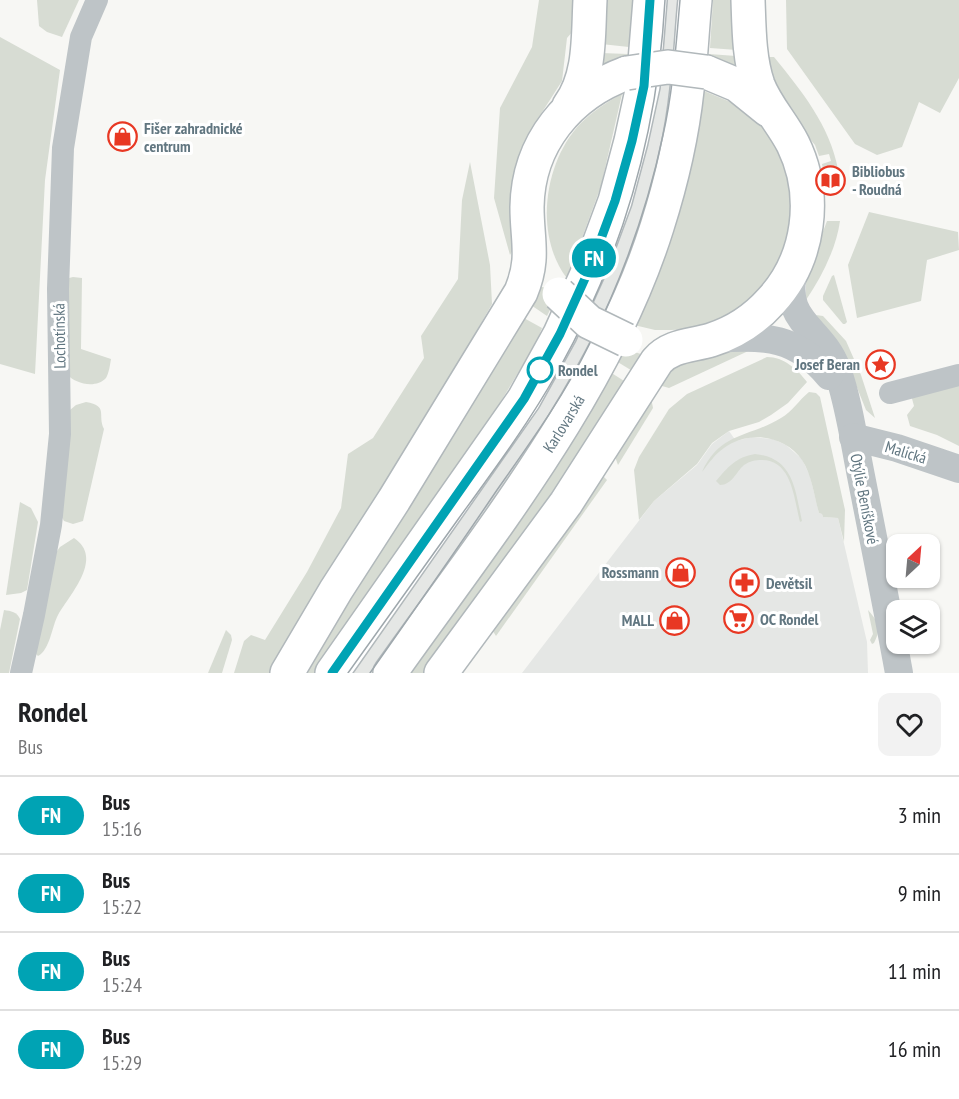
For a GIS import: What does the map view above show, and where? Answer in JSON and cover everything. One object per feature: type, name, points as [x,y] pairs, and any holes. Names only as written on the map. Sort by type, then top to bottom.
[{"type":"main road","points":[[287,673],[336,590],[518,298],[530,265],[529,184],[536,158],[549,132],[579,91],[584,73],[590,0]]},
{"type":"main road","points":[[332,673],[524,399],[560,334],[596,253],[615,201],[632,141],[644,86],[650,0]]},
{"type":"main road","name":"Karlovarská","points":[[390,673],[511,503],[569,413],[604,352],[635,288],[657,228],[676,156],[687,92],[695,0]]},
{"type":"main road","points":[[441,673],[566,503],[651,369],[665,353],[738,328],[759,313],[776,296],[795,266],[806,231],[807,190],[798,155],[760,89],[755,76],[751,54],[748,0]]},
{"type":"main road","points":[[568,108],[594,87],[627,73],[668,67],[706,72],[725,80],[749,93],[768,109],[781,125]]},
{"type":"main road","points":[[528,223],[538,259],[559,294],[589,322],[626,340],[662,346],[698,343]]},
{"type":"street","name":"Lochotínská","points":[[21,673],[51,525],[60,434],[58,289],[63,148],[81,37],[97,0]]},
{"type":"street","name":"Otýlie Beníškové","points":[[795,266],[791,281],[792,303],[798,317],[823,344],[834,362],[844,397],[899,673]]},
{"type":"street","points":[[698,343],[755,337],[777,339],[814,359],[844,397]]},
{"type":"street","points":[[890,393],[959,375]]},
{"type":"street","name":"Malická","points":[[853,437],[897,448],[959,469]]},
{"type":"shaded area","points":[[37,0],[79,0],[62,37],[47,32],[39,26]]},
{"type":"shaded area","points":[[539,0],[575,0],[573,31],[567,38],[562,81],[539,117],[521,155],[517,242],[510,255],[494,198],[500,108],[532,47]]},
{"type":"shaded area","points":[[605,0],[637,0],[629,47],[601,44]]},
{"type":"shaded area","points":[[660,0],[686,0],[671,136],[599,345],[379,673],[341,673],[582,308]]},
{"type":"shaded area","points":[[713,0],[737,0],[737,50],[710,48]]},
{"type":"shaded area","points":[[786,0],[959,0],[959,78],[940,113],[919,102],[902,147],[877,155],[855,144],[787,49]]},
{"type":"shaded area","points":[[0,37],[60,70],[45,180],[35,374],[0,364]]},
{"type":"shaded area","points":[[601,53],[628,54],[627,62],[602,67]]},
{"type":"shaded area","points":[[709,54],[736,56],[737,65],[735,67],[708,59]]},
{"type":"shaded area","points":[[763,57],[774,57],[804,96],[821,123],[838,169],[826,182],[822,164],[831,161],[829,154],[819,156],[815,145],[788,113]]},
{"type":"shaded area","points":[[704,91],[740,106],[761,121],[781,149],[792,181],[794,215],[788,248],[756,299],[714,323],[693,329],[671,330],[655,330],[634,325],[683,195],[696,142]]},
{"type":"shaded area","points":[[622,94],[601,186],[566,277],[556,260],[547,219],[552,177],[568,139],[581,123],[600,107]]},
{"type":"shaded area","points":[[470,162],[490,265],[492,304],[464,353],[462,365],[276,673],[234,673],[244,641],[251,635],[265,640],[307,572],[341,508],[348,454],[373,438],[424,358],[421,336],[458,279],[462,200]]},
{"type":"shaded area","points":[[869,212],[958,232],[959,250],[927,260],[921,301],[857,318],[848,265]]},
{"type":"shaded area","points":[[827,221],[840,221],[838,231],[828,262],[806,300],[806,277]]},
{"type":"shaded area","points":[[834,275],[847,322],[845,324],[823,300]]},
{"type":"shaded area","points":[[69,278],[82,278],[81,349],[111,359],[106,378],[97,383],[80,383],[67,374]]},
{"type":"shaded area","points":[[540,286],[545,288],[555,300],[547,316],[528,303]]},
{"type":"shaded area","points":[[816,315],[823,316],[846,341],[861,375],[875,418],[866,410],[852,375]]},
{"type":"shaded area","points":[[522,317],[542,328],[536,343],[492,416],[316,673],[297,673]]},
{"type":"shaded area","points":[[759,346],[669,388],[655,384],[684,358]]},
{"type":"shaded area","points":[[622,348],[644,355],[639,375],[616,361]]},
{"type":"shaded area","points":[[767,357],[779,359],[790,365],[807,382],[788,403],[771,415],[759,422],[729,431],[712,443],[697,464],[654,501],[639,520],[634,470],[639,457],[669,409],[687,394]]},
{"type":"shaded area","points":[[610,372],[632,386],[428,673],[406,673]]},
{"type":"shaded area","points":[[959,384],[959,446],[937,435],[910,426],[907,415],[914,406],[911,395]]},
{"type":"shaded area","points":[[809,392],[816,393],[820,397],[845,510],[844,542],[838,518],[823,517],[819,513],[810,479],[802,460],[786,445],[776,440],[755,437],[734,442],[721,450],[702,472],[709,459],[726,443],[781,418]]},
{"type":"shaded area","points":[[651,397],[653,408],[618,465],[614,454]]},
{"type":"shaded area","points":[[86,402],[100,409],[104,429],[83,521],[73,524],[64,521],[59,512],[70,410]]},
{"type":"shaded area","points":[[729,431],[736,441],[752,437],[773,439],[786,445],[802,459],[810,476],[819,513],[823,517],[838,518],[867,642],[868,673],[522,673],[654,501],[697,465],[712,444]]},
{"type":"shaded area","points":[[755,454],[778,462],[785,469],[794,487],[802,521],[800,522],[786,474],[780,466],[772,462],[762,460],[750,462],[744,465],[728,483],[720,485],[716,481],[737,460]]},
{"type":"shaded area","points":[[602,475],[607,480],[496,636],[489,625]]},
{"type":"shaded area","points":[[20,502],[31,508],[38,522],[27,590],[6,595]]},
{"type":"shaded area","points":[[74,538],[82,546],[86,555],[86,565],[77,586],[58,615],[45,649],[38,656],[36,654],[54,555],[60,547]]},
{"type":"shaded area","points":[[4,610],[15,613],[20,619],[9,673],[0,673],[0,630]]},
{"type":"shaded area","points":[[868,610],[875,618],[879,629],[872,644],[870,640],[873,634]]},
{"type":"shaded area","points":[[226,630],[232,640],[222,673],[208,673]]},
{"type":"tram line","points":[[348,673],[523,428],[558,371],[581,327],[619,238],[633,192],[654,98],[665,0]]},
{"type":"tram line","points":[[370,673],[546,419],[569,383],[601,320],[633,242],[657,162],[674,68],[680,0]]},
{"type":"bus line","name":"FN","points":[[332,673],[524,399],[560,334],[592,263],[615,201],[632,141],[644,86],[650,0]]},
{"type":"place","name":"Fišer zahradnické centrum","points":[[123,137]]},
{"type":"place","name":"Bibliobus - Roudná","points":[[831,180]]},
{"type":"place","name":"Josef Beran","points":[[881,364]]},
{"type":"place","name":"Rondel","points":[[540,370]]},
{"type":"place","name":"Rossmann","points":[[680,572]]},
{"type":"place","name":"Devětsil","points":[[745,583]]},
{"type":"place","name":"OC Rondel","points":[[739,619]]},
{"type":"place","name":"MALL","points":[[675,620]]}]
